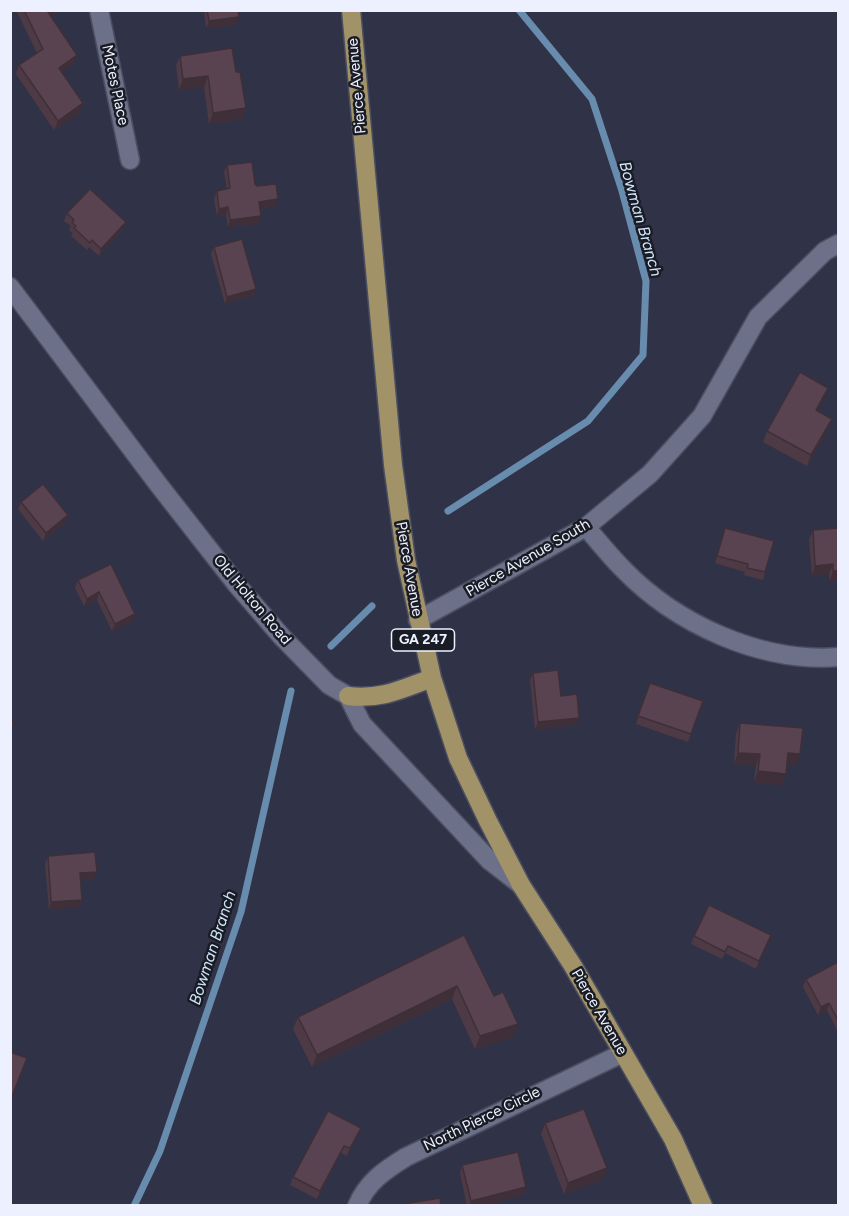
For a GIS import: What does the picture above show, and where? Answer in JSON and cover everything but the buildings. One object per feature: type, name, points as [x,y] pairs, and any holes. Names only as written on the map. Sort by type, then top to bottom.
[{"type":"main road","name":"Pierce Avenue","points":[[351,10],[393,465],[406,560],[432,678],[458,758],[520,885],[573,966],[623,1053],[672,1139],[703,1206]]},
{"type":"main road","points":[[348,696],[379,697],[432,678]]},
{"type":"street","name":"Motes Place","points":[[99,10],[130,160]]},
{"type":"street","name":"Pierce Avenue South","points":[[418,620],[586,527],[650,474],[702,416],[758,317],[825,251],[838,244]]},
{"type":"street","name":"Old Holton Road","points":[[10,287],[237,585],[282,637],[329,685],[348,696],[362,724],[490,861],[520,885]]},
{"type":"street","points":[[586,527],[623,569],[649,593],[687,620],[721,636],[763,650],[782,654],[838,657]]},
{"type":"street","name":"North Pierce Circle","points":[[357,1206],[378,1174],[406,1156],[623,1053]]},
{"type":"waterway","name":"Bowman Branch","points":[[448,511],[588,421],[643,355],[646,281],[622,191],[592,99],[519,10]]},
{"type":"waterway","name":"Bowman Branch","points":[[331,646],[372,606]]},
{"type":"waterway","name":"Bowman Branch","points":[[134,1206],[160,1151],[241,912],[291,691]]}]
